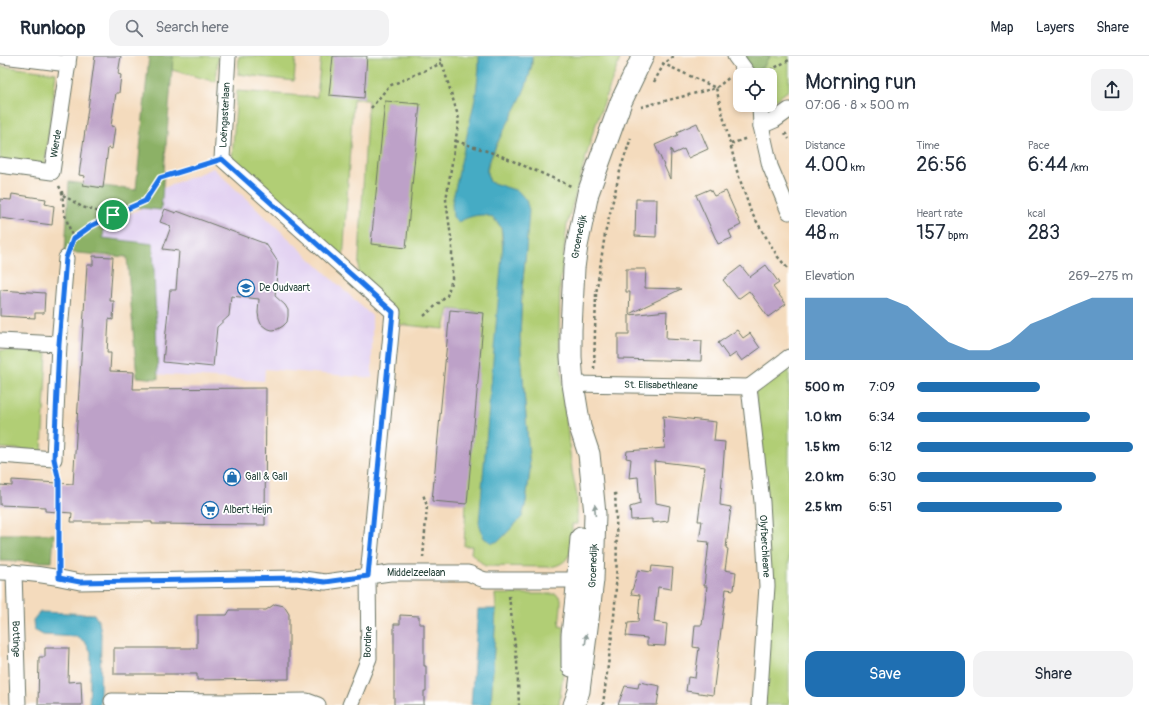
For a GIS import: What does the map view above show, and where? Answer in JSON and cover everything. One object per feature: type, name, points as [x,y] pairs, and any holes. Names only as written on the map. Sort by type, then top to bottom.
[{"type":"main road","name":"Groenedijk","points":[[573,705],[570,690],[572,635],[586,580],[581,548],[578,456],[580,427],[573,384],[571,357],[572,291],[577,246],[588,193],[621,102],[643,56]]},
{"type":"street","name":"Wierde","points":[[0,165],[52,172],[68,60],[3,56]]},
{"type":"street","name":"Loëngasterlaan","points":[[228,56],[222,159],[393,312],[368,576]]},
{"type":"street","points":[[761,126],[775,120],[789,110]]},
{"type":"street","points":[[760,112],[761,126],[770,166],[789,212]]},
{"type":"street","points":[[0,455],[54,459],[59,344],[66,258]]},
{"type":"street","points":[[0,340],[59,344]]},
{"type":"street","points":[[749,387],[789,357]]},
{"type":"street","name":"St. Elisabethleane","points":[[573,384],[749,387]]},
{"type":"street","name":"Olyfberchleane","points":[[749,387],[762,502],[767,586],[759,705]]},
{"type":"street","name":"Middelzeelaan","points":[[7,572],[80,582],[296,578],[325,582],[390,573],[466,573],[472,574],[482,580],[586,580]]},
{"type":"street","name":"Bottinge","points":[[7,572],[18,705]]},
{"type":"street","name":"Bordine","points":[[350,705],[369,658],[368,576]]},
{"type":"street","points":[[112,700],[230,704],[307,701],[318,705]]},
{"type":"path","points":[[424,316],[447,296],[452,279],[452,245],[446,200],[459,119],[439,56]]},
{"type":"path","points":[[650,88],[664,64],[674,56]]},
{"type":"path","points":[[774,68],[789,60]]},
{"type":"path","points":[[371,108],[389,86],[442,62]]},
{"type":"path","points":[[664,64],[716,88]]},
{"type":"path","points":[[641,107],[716,88],[742,66]]},
{"type":"path","points":[[716,88],[737,171],[751,212],[778,256],[789,270]]},
{"type":"path","points":[[638,114],[644,101]]},
{"type":"path","points":[[594,384],[596,294],[605,234],[621,167],[631,137]]},
{"type":"path","points":[[456,141],[499,155],[588,193],[613,199]]},
{"type":"path","points":[[66,258],[73,239],[91,226],[145,201],[160,178],[222,159]]},
{"type":"path","points":[[52,172],[62,195],[64,212],[73,239]]},
{"type":"path","points":[[62,195],[82,206],[112,216]]},
{"type":"path","points":[[54,459],[59,481],[59,578]]},
{"type":"path","points":[[602,705],[614,611],[617,538],[616,491]]},
{"type":"path","points":[[422,573],[427,506],[423,494]]},
{"type":"path","points":[[508,580],[517,662],[519,705]]},
{"type":"shaded area","name":"De Oudvaart","points":[[213,168],[372,316],[372,378],[265,369],[264,381],[151,374],[151,259],[102,238],[104,226],[155,202],[161,189]]},
{"type":"green space","points":[[149,56],[173,56],[161,210],[106,204],[103,238],[153,244],[158,379],[137,377],[127,257],[65,252],[69,182],[136,190]]},
{"type":"green space","points":[[173,56],[218,56],[216,82],[172,70]]},
{"type":"green space","points":[[239,56],[296,56],[294,81],[238,74]]},
{"type":"green space","points":[[321,56],[479,56],[469,216],[483,215],[490,217],[494,219],[501,227],[522,517],[526,502],[530,470],[520,338],[522,289],[526,250],[504,187],[490,182],[487,173],[489,162],[532,66],[532,56],[621,56],[593,132],[567,224],[560,285],[559,337],[563,390],[572,471],[577,496],[577,524],[572,524],[572,546],[568,557],[564,562],[549,567],[485,566],[471,553],[472,546],[464,546],[481,312],[449,309],[444,329],[396,324],[358,276],[368,100],[353,99],[343,262],[232,159],[237,91],[317,97]]},
{"type":"green space","points":[[742,56],[771,56],[767,59],[764,66],[760,68],[750,68]]},
{"type":"green space","points":[[771,56],[789,56],[789,90],[777,99],[777,68],[760,68],[764,66],[767,59]]},
{"type":"green space","points":[[0,66],[56,73],[45,164],[0,162]]},
{"type":"green space","points":[[0,350],[47,353],[42,451],[0,448]]},
{"type":"green space","points":[[789,355],[789,705],[760,705],[768,599],[755,386]]},
{"type":"green space","points":[[0,534],[54,534],[52,562],[0,561]]},
{"type":"green space","points":[[495,594],[556,594],[561,598],[559,626],[564,627],[563,673],[559,705],[491,705],[496,609]]},
{"type":"water","points":[[479,56],[532,56],[528,80],[487,167],[487,175],[490,182],[518,191],[526,200],[529,210],[522,289],[520,338],[530,470],[526,502],[522,517],[499,541],[492,543],[484,538],[479,523],[503,244],[502,232],[496,221],[492,217],[486,215],[469,217],[458,222],[453,217],[452,203],[476,94]]},
{"type":"water","points":[[478,609],[496,609],[491,705],[471,705]]},
{"type":"water","points":[[40,612],[94,614],[99,622],[101,633],[100,705],[89,705],[91,652],[85,642],[77,637],[43,635],[34,630],[33,620]]},
{"type":"building","points":[[95,56],[121,56],[118,74],[121,75],[119,93],[116,93],[111,126],[115,127],[112,149],[108,148],[103,188],[83,185],[85,176],[79,175]]},
{"type":"building","points":[[333,56],[367,56],[364,98],[329,95]]},
{"type":"building","points":[[385,101],[420,104],[406,248],[371,244]]},
{"type":"building","points":[[697,123],[708,149],[688,158],[684,149],[673,154],[671,149],[670,179],[655,145],[678,135],[677,132]]},
{"type":"building","points":[[710,189],[714,196],[726,191],[741,225],[729,231],[732,238],[718,244],[696,195]]},
{"type":"building","points":[[12,194],[46,199],[45,204],[54,206],[52,225],[0,218],[0,199],[11,200]]},
{"type":"building","points":[[636,199],[657,199],[656,237],[635,236]]},
{"type":"building","points":[[165,209],[176,213],[177,211],[266,244],[278,262],[275,296],[285,305],[288,310],[287,322],[278,329],[272,330],[266,328],[261,324],[259,319],[259,299],[231,296],[229,316],[217,327],[213,367],[163,362],[170,290],[176,290],[179,251],[163,249],[171,226],[160,222]]},
{"type":"building","points":[[93,256],[113,257],[110,301],[114,301],[113,320],[109,319],[107,353],[111,353],[110,371],[134,372],[133,389],[266,388],[265,525],[152,524],[152,522],[71,522],[72,513],[45,511],[45,507],[0,505],[0,485],[12,486],[12,480],[73,484],[87,265],[93,265]]},
{"type":"building","points":[[766,265],[779,283],[773,287],[786,304],[768,317],[749,291],[738,299],[723,280],[741,266],[750,277]]},
{"type":"building","points":[[626,269],[646,269],[645,288],[681,289],[629,314],[630,292],[626,292]]},
{"type":"building","points":[[0,290],[45,293],[44,313],[35,313],[35,318],[0,316]]},
{"type":"building","points":[[450,310],[484,313],[467,504],[432,501]]},
{"type":"building","points":[[667,311],[666,339],[702,341],[701,361],[618,359],[618,334],[629,334],[629,315]]},
{"type":"building","points":[[737,330],[743,338],[750,333],[760,348],[742,361],[736,353],[729,358],[718,343]]},
{"type":"building","points":[[663,416],[716,422],[714,441],[725,442],[720,505],[731,507],[725,570],[736,572],[734,590],[726,589],[713,695],[686,691],[688,677],[695,678],[699,648],[693,647],[695,625],[702,625],[707,586],[704,586],[709,542],[699,541],[702,521],[698,521],[705,467],[654,461],[656,503],[670,506],[668,521],[652,523],[652,519],[631,520],[630,507],[640,504],[638,477],[629,478],[631,459],[626,458],[627,451],[665,448]]},
{"type":"building","points":[[652,566],[673,568],[671,589],[658,587],[654,622],[667,624],[665,646],[647,645],[647,638],[626,636],[628,623],[638,622],[640,595],[631,594],[638,570],[651,572]]},
{"type":"building","points":[[275,604],[284,606],[289,614],[289,679],[197,680],[197,674],[114,674],[114,648],[197,648],[197,615],[227,615],[230,610],[266,610]]},
{"type":"building","points":[[400,615],[419,616],[419,624],[424,624],[424,666],[426,666],[426,691],[424,691],[424,705],[394,705],[394,624],[400,624]]},
{"type":"building","points":[[45,648],[69,648],[68,682],[81,681],[82,705],[38,705],[39,657],[45,657]]},
{"type":"building","points":[[639,682],[660,686],[657,705],[618,705],[625,686],[638,688]]},
{"type":"place","name":"De Oudvaart","points":[[246,288]]},
{"type":"place","name":"Gall & Gall","points":[[232,477]]},
{"type":"place","name":"Albert Heijn","points":[[210,510]]},
{"type":"route","points":[[222,159],[393,312],[368,576],[325,582],[296,578],[80,582],[59,578],[59,481],[54,459],[59,344],[66,258],[73,239],[91,226],[113,215],[145,201],[160,178],[222,159]]}]
